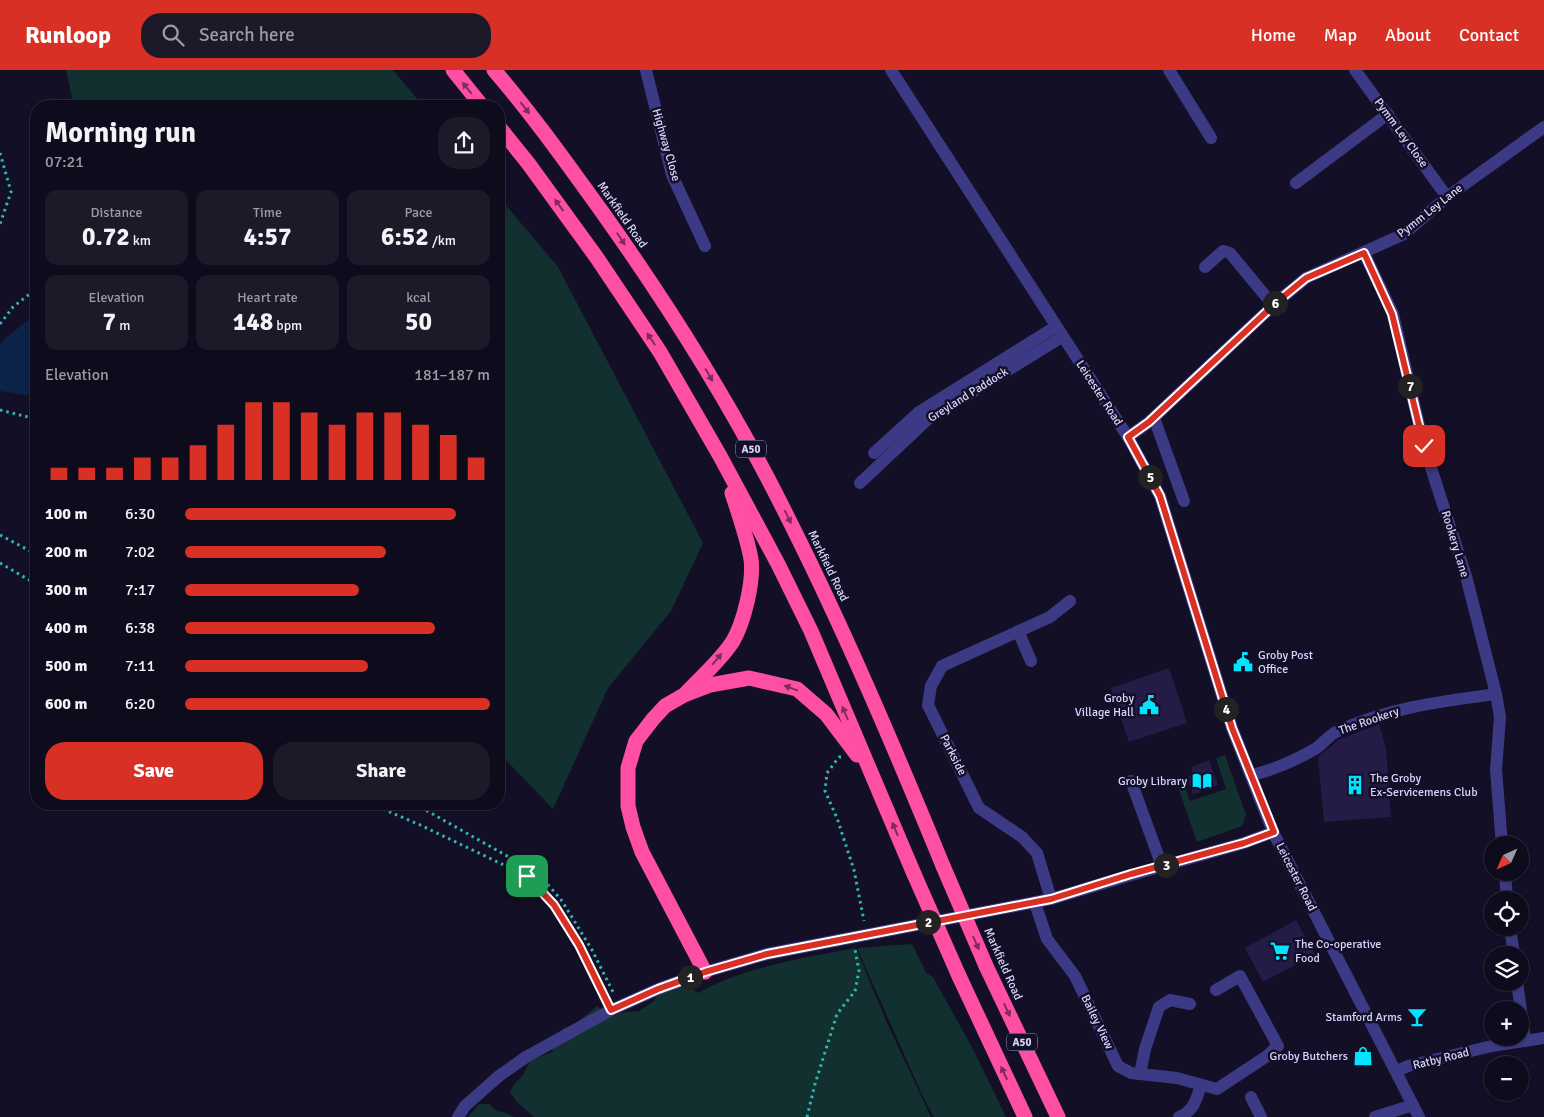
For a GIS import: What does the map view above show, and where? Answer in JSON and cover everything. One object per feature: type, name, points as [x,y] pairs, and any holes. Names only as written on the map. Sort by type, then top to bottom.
[{"type":"highway","points":[[453,70],[477,100]]},
{"type":"highway","name":"Markfield Road","points":[[494,70],[555,146],[667,306],[724,400],[780,502],[830,604],[893,745],[986,966],[1058,1117]]},
{"type":"highway","name":"A50","points":[[505,134],[528,163],[655,344],[720,456],[778,564],[811,631],[914,874],[1025,1117]]},
{"type":"highway","points":[[705,972],[642,852],[628,806],[628,768],[636,741],[665,706],[684,694],[715,663],[733,641],[744,616],[749,592],[751,562],[743,528],[720,456]]},
{"type":"highway","points":[[684,694],[710,685],[749,678],[797,689],[826,714],[871,774]]},
{"type":"street","name":"Highway Close","points":[[646,70],[672,175],[705,246]]},
{"type":"street","name":"Leicester Road","points":[[890,70],[1128,437],[1160,496],[1232,728],[1274,832],[1358,1000],[1397,1071]]},
{"type":"street","points":[[1168,70],[1211,138]]},
{"type":"street","name":"Pymm Ley Close","points":[[1355,70],[1447,197]]},
{"type":"street","points":[[1296,183],[1388,114]]},
{"type":"street","name":"Pymm Ley Lane","points":[[1128,437],[1154,418],[1273,305],[1306,278],[1404,234],[1447,197],[1544,127]]},
{"type":"street","points":[[1205,267],[1223,251],[1230,253],[1273,305]]},
{"type":"street","name":"Rookery Lane","points":[[1364,253],[1392,314],[1424,446],[1466,576],[1496,694],[1500,717],[1496,770],[1501,836]]},
{"type":"street","points":[[874,453],[919,412],[1059,332]]},
{"type":"street","name":"Greyland Paddock","points":[[860,483],[927,420],[1059,332]]},
{"type":"street","points":[[1154,418],[1184,501]]},
{"type":"street","name":"Parkside","points":[[1051,899],[1036,853],[1022,837],[979,808],[928,705],[931,686],[942,666],[1050,617],[1070,601]]},
{"type":"street","points":[[1018,631],[1031,661]]},
{"type":"street","name":"The Rookery","points":[[1252,775],[1268,771],[1316,748],[1334,733],[1356,724],[1406,708],[1496,694]]},
{"type":"street","points":[[1131,781],[1162,866]]},
{"type":"street","points":[[458,1117],[465,1106],[526,1057],[615,1008],[658,989],[705,972],[767,954],[1035,903],[1244,843],[1274,832]]},
{"type":"street","name":"Bailey View","points":[[1035,903],[1047,939],[1075,976],[1118,1066],[1131,1072],[1177,1078],[1217,1089],[1267,1056],[1278,1046],[1240,976],[1216,990]]},
{"type":"street","points":[[1140,1074],[1160,1007],[1170,1000],[1190,1004]]},
{"type":"street","name":"Ratby Road","points":[[1529,1040],[1544,1038]]},
{"type":"street","name":"Ratby Road","points":[[1397,1071],[1408,1066],[1492,1046]]},
{"type":"street","points":[[1397,1071],[1419,1117]]},
{"type":"street","points":[[1179,1117],[1187,1114],[1194,1106],[1201,1085]]},
{"type":"street","points":[[1251,1097],[1261,1117]]},
{"type":"street","points":[[1375,1117],[1413,1105]]},
{"type":"path","points":[[0,153],[12,192],[0,224]]},
{"type":"path","points":[[0,324],[13,307],[30,294]]},
{"type":"path","points":[[0,410],[30,418]]},
{"type":"path","points":[[0,534],[30,551]]},
{"type":"path","points":[[0,563],[30,580]]},
{"type":"path","points":[[847,761],[839,757],[827,772],[825,791],[837,818],[854,870],[867,934]]},
{"type":"path","points":[[385,810],[527,876],[554,905],[615,1008]]},
{"type":"path","points":[[426,810],[539,874],[562,901],[592,950],[615,1008]]},
{"type":"path","points":[[808,1117],[815,1084],[837,1014],[855,991],[859,971],[852,937]]},
{"type":"green space","points":[[66,70],[393,70],[418,100],[73,100]]},
{"type":"green space","points":[[505,204],[558,267],[703,543],[671,611],[608,688],[553,809],[505,759]]},
{"type":"green space","points":[[1225,755],[1246,815],[1242,826],[1197,842],[1177,784],[1183,782],[1190,801],[1226,789],[1216,758]]},
{"type":"green space","points":[[912,944],[926,973],[933,977],[974,1051],[1006,1117],[934,1117],[924,1099],[857,948]]},
{"type":"green space","points":[[856,948],[887,1023],[931,1117],[534,1117],[510,1093],[530,1061],[552,1052],[557,1034],[564,1028],[574,1025],[597,1006],[611,1017],[619,1013],[639,1011],[654,1001],[657,995],[677,985],[688,986],[698,993],[715,984],[774,964]]},
{"type":"green space","points":[[479,1104],[489,1104],[497,1111],[514,1117],[468,1117]]},
{"type":"water","points":[[30,319],[30,396],[0,391],[0,346],[2,341]]},
{"type":"building","name":"Groby Village Hall","points":[[1169,668],[1187,723],[1129,742],[1111,688]]},
{"type":"building","name":"The Groby Ex-Servicemens Club","points":[[1379,724],[1386,748],[1391,817],[1324,822],[1318,757],[1340,739]]},
{"type":"building","name":"Groby Library","points":[[1209,760],[1218,785],[1193,795],[1187,777],[1193,774],[1191,767]]},
{"type":"building","name":"The Co-operative Food","points":[[1296,920],[1315,955],[1263,982],[1245,948]]},
{"type":"place","name":"Groby Post Office","points":[[1243,662]]},
{"type":"place","name":"Groby Village Hall","points":[[1149,705]]},
{"type":"place","name":"Groby Library","points":[[1202,781]]},
{"type":"place","name":"The Groby Ex-Servicemens Club","points":[[1355,785]]},
{"type":"place","name":"The Co-operative Food","points":[[1280,951]]},
{"type":"place","name":"Stamford Arms","points":[[1417,1017]]},
{"type":"place","name":"Groby Butchers","points":[[1363,1056]]},
{"type":"route","points":[[527,876],[554,905],[579,945],[611,1010],[658,989],[705,972],[767,954],[1035,903],[1244,843],[1274,832],[1232,728],[1160,496],[1128,437],[1149,422],[1278,301],[1306,278],[1364,253],[1392,314],[1424,446]]}]
